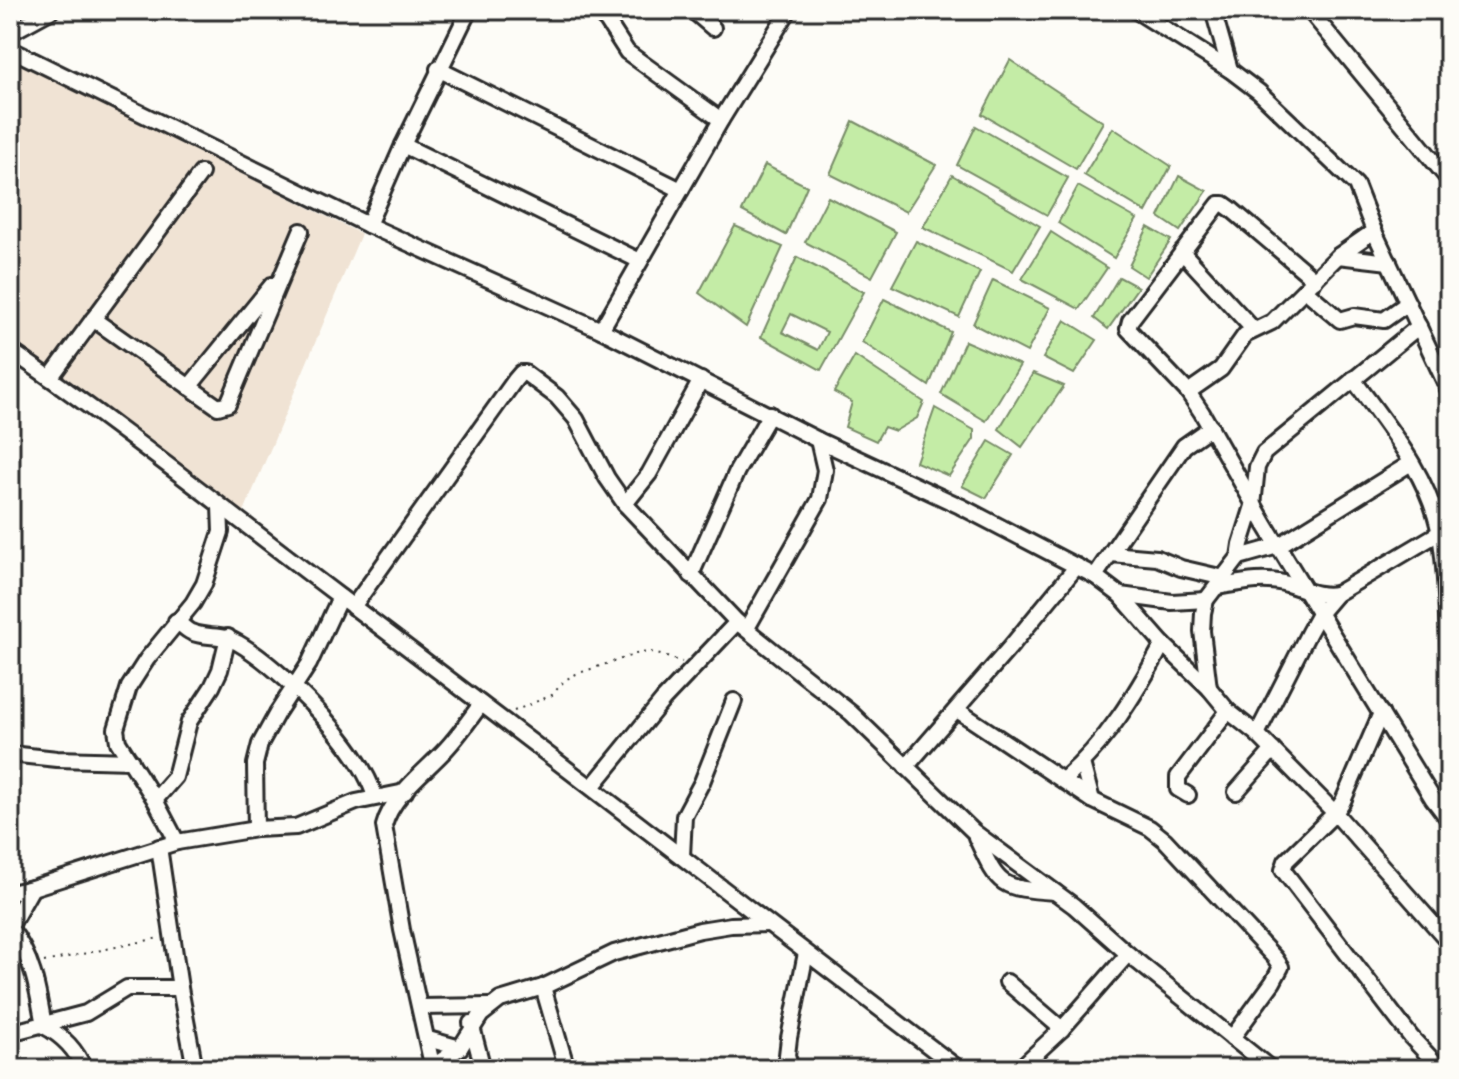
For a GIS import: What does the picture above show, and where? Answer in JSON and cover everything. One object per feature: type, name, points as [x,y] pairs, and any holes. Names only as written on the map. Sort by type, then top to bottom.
[{"type":"street","points":[[10,33],[52,10]]},
{"type":"street","points":[[595,10],[607,21],[627,52],[721,120]]},
{"type":"street","points":[[692,10],[713,28]]},
{"type":"street","points":[[601,330],[721,120],[789,10]]},
{"type":"street","points":[[1135,10],[1259,92],[1356,185],[1374,231],[1449,391]]},
{"type":"street","points":[[1213,10],[1230,70]]},
{"type":"street","points":[[1309,10],[1449,180]]},
{"type":"street","points":[[368,225],[438,69],[468,12]]},
{"type":"street","points":[[10,49],[368,225],[601,330],[818,440],[960,506],[1095,576],[1120,595],[1228,711],[1257,734],[1335,813],[1449,942]]},
{"type":"street","points":[[438,69],[681,190]]},
{"type":"street","points":[[403,145],[640,261]]},
{"type":"street","points":[[50,378],[201,173]]},
{"type":"street","points":[[1408,303],[1384,320],[1354,316],[1340,320],[1310,285],[1224,204],[1214,207],[1130,321],[1128,329],[1188,392],[1211,427],[1253,506],[1433,799],[1449,820]]},
{"type":"street","points":[[93,319],[218,407],[228,404],[301,231]]},
{"type":"street","points":[[1188,392],[1221,369],[1239,341],[1272,322],[1338,256],[1374,231]]},
{"type":"street","points":[[1182,252],[1254,330]]},
{"type":"street","points":[[1338,256],[1389,262]]},
{"type":"street","points":[[189,387],[283,272]]},
{"type":"street","points":[[1209,688],[1202,631],[1206,600],[1239,557],[1253,506],[1257,467],[1264,453],[1419,326]]},
{"type":"street","points":[[10,350],[436,667],[959,1069]]},
{"type":"street","points":[[353,607],[521,373],[530,376],[557,397],[576,419],[607,478],[625,504],[742,625],[851,713],[974,832],[1055,892],[1271,1069]]},
{"type":"street","points":[[1353,379],[1411,463],[1445,530],[1449,653]]},
{"type":"street","points":[[625,504],[649,474],[701,380]]},
{"type":"street","points":[[691,575],[737,471],[770,414]]},
{"type":"street","points":[[1095,576],[1184,446],[1211,427]]},
{"type":"street","points":[[592,787],[663,700],[742,625],[820,499],[825,470],[818,440]]},
{"type":"street","points":[[1239,557],[1278,546],[1411,463]]},
{"type":"street","points":[[1236,471],[1257,467]]},
{"type":"street","points":[[177,842],[118,742],[116,729],[121,708],[135,678],[176,621],[193,603],[211,565],[221,532],[220,506]]},
{"type":"street","points":[[1257,734],[1319,614],[1336,594],[1445,530]]},
{"type":"street","points":[[1111,554],[1157,558],[1221,582],[1272,581],[1316,595],[1336,594]]},
{"type":"street","points":[[906,767],[1077,566]]},
{"type":"street","points":[[1120,595],[1172,602],[1206,600]]},
{"type":"street","points":[[256,829],[255,764],[260,744],[309,664],[340,597]]},
{"type":"street","points":[[176,621],[191,632],[228,637],[294,688],[360,763],[371,781],[375,797]]},
{"type":"street","points":[[155,800],[175,777],[189,722],[216,678],[228,637]]},
{"type":"street","points":[[1063,780],[1082,763],[1119,719],[1163,644]]},
{"type":"street","points":[[682,856],[684,816],[702,782],[734,701]]},
{"type":"street","points":[[481,704],[456,738],[405,792],[387,815],[384,826],[402,930],[433,1068],[460,1048],[491,1006],[500,1000],[543,987],[614,953],[731,925],[768,924]]},
{"type":"street","points":[[957,710],[1092,800],[1150,828],[1165,840],[1281,967],[1232,1038]]},
{"type":"street","points":[[1188,795],[1178,789],[1178,777],[1228,711]]},
{"type":"street","points":[[1381,713],[1343,801],[1335,813],[1286,861],[1283,870],[1411,1037],[1441,1069]]},
{"type":"street","points":[[1236,792],[1273,750]]},
{"type":"street","points":[[10,754],[131,761]]},
{"type":"street","points":[[1082,763],[1092,800]]},
{"type":"street","points":[[10,893],[177,842],[256,829],[296,827],[334,810],[375,797],[405,792]]},
{"type":"street","points":[[974,832],[995,877],[1015,887],[1055,892]]},
{"type":"street","points":[[159,847],[195,1069]]},
{"type":"street","points":[[32,888],[10,928],[31,964],[44,1026],[76,1051],[84,1069]]},
{"type":"street","points":[[731,925],[734,896]]},
{"type":"street","points":[[791,1069],[787,1055],[789,1038],[806,953]]},
{"type":"street","points":[[1019,1069],[1062,1029],[1128,954]]},
{"type":"street","points":[[1007,982],[1062,1029]]},
{"type":"street","points":[[543,987],[567,1069]]},
{"type":"street","points":[[10,1033],[44,1026],[95,1009],[127,988],[180,988]]},
{"type":"street","points":[[461,1006],[474,1028],[483,1069]]},
{"type":"street","points":[[420,1007],[491,1006]]},
{"type":"street","points":[[428,1039],[460,1048]]},
{"type":"path","points":[[498,716],[552,695],[565,680],[576,674],[639,653],[671,656],[694,668]]},
{"type":"path","points":[[31,964],[173,935]]},
{"type":"shaded area","points":[[10,56],[361,234],[243,514],[10,344]]},
{"type":"green space","points":[[1010,60],[1103,122],[1076,169],[982,114]]},
{"type":"green space","points":[[853,121],[936,165],[906,212],[830,174]]},
{"type":"green space","points":[[976,126],[1068,178],[1047,215],[957,165]]},
{"type":"green space","points":[[1113,128],[1171,166],[1146,212],[1084,175]]},
{"type":"green space","points":[[765,165],[807,186],[786,235],[742,211]]},
{"type":"green space","points":[[952,175],[1040,226],[1013,271],[923,227]]},
{"type":"green space","points":[[1179,176],[1207,191],[1180,231],[1159,217]]},
{"type":"green space","points":[[1078,186],[1137,219],[1114,258],[1058,223]]},
{"type":"green space","points":[[828,197],[896,232],[872,277],[805,242]]},
{"type":"green space","points":[[735,226],[783,247],[746,327],[699,293]]},
{"type":"green space","points":[[1148,227],[1171,240],[1146,277],[1129,266]]},
{"type":"green space","points":[[1051,232],[1107,268],[1079,309],[1022,279]]},
{"type":"green space","points":[[916,241],[980,272],[959,317],[892,286]]},
{"type":"green space","points":[[797,257],[864,292],[821,370],[761,337]],"holes":[[[791,314],[827,332],[818,350],[782,332]]]},
{"type":"green space","points":[[1119,277],[1138,287],[1108,329],[1094,318]]},
{"type":"green space","points":[[993,280],[1050,308],[1027,352],[973,324]]},
{"type":"green space","points":[[884,299],[951,332],[929,386],[862,342]]},
{"type":"green space","points":[[1065,320],[1097,340],[1074,374],[1043,358]]},
{"type":"green space","points":[[965,341],[1020,365],[986,421],[941,394]]},
{"type":"green space","points":[[855,356],[924,402],[917,418],[895,431],[884,427],[876,441],[845,427],[852,402],[834,392]]},
{"type":"green space","points":[[1033,373],[1064,386],[1022,447],[999,429]]},
{"type":"green space","points":[[935,408],[974,430],[974,439],[949,476],[916,462]]},
{"type":"green space","points":[[989,441],[1013,455],[986,498],[962,486]]}]
